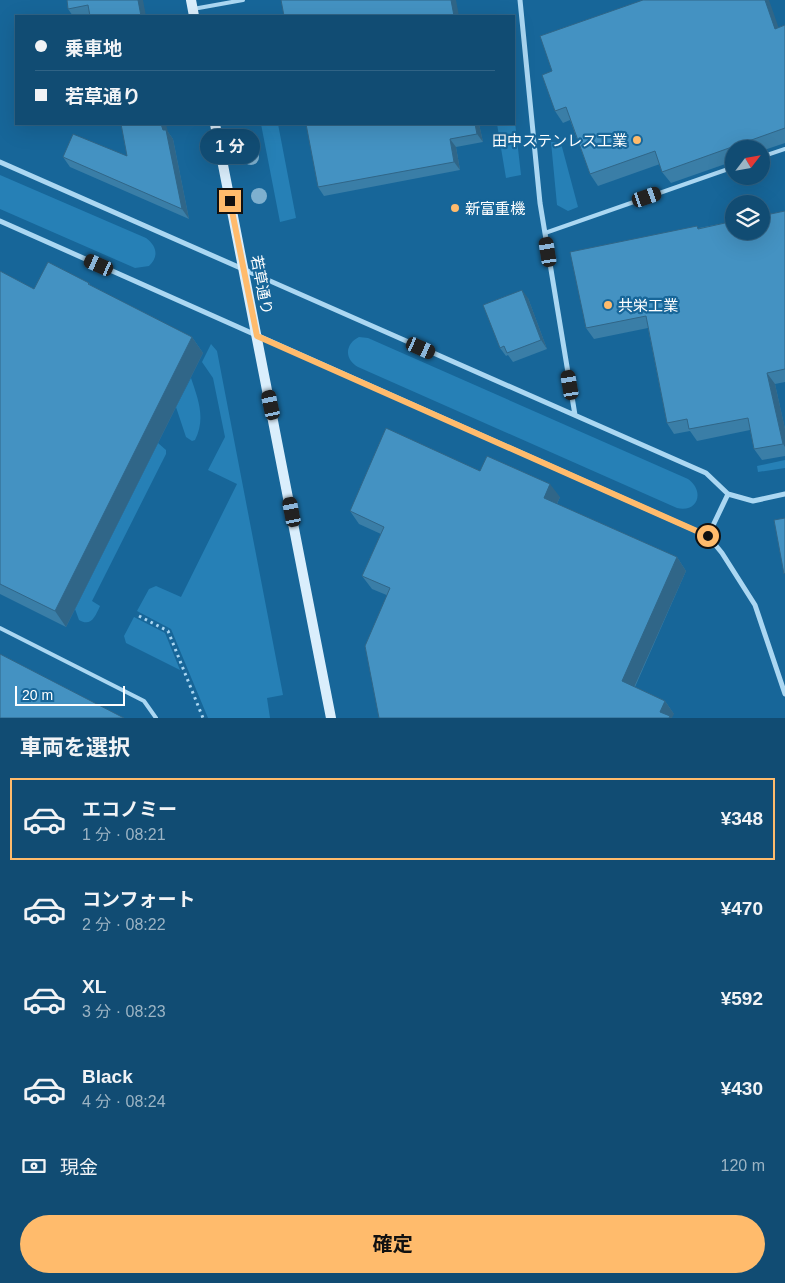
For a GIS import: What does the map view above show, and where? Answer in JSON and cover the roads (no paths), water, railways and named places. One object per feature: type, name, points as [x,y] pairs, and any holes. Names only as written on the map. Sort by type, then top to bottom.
[{"type":"street","points":[[520,0],[540,203],[575,415]]},
{"type":"street","name":"若草通り","points":[[215,125],[331,718]]},
{"type":"street","points":[[0,162],[706,473],[728,494],[753,501],[785,494]]},
{"type":"street","points":[[0,221],[708,536],[722,553],[754,605],[785,694]]},
{"type":"street","points":[[708,536],[728,494]]},
{"type":"lane","points":[[193,9],[242,0]]},
{"type":"lane","points":[[770,154],[785,149]]},
{"type":"lane","points":[[545,233],[725,169]]},
{"type":"lane","points":[[0,628],[144,701],[156,718]]},
{"type":"place","name":"田中ステンレス工業","points":[[637,140]]},
{"type":"place","name":"新富重機","points":[[455,208]]},
{"type":"place","name":"共栄工業","points":[[608,305]]}]
